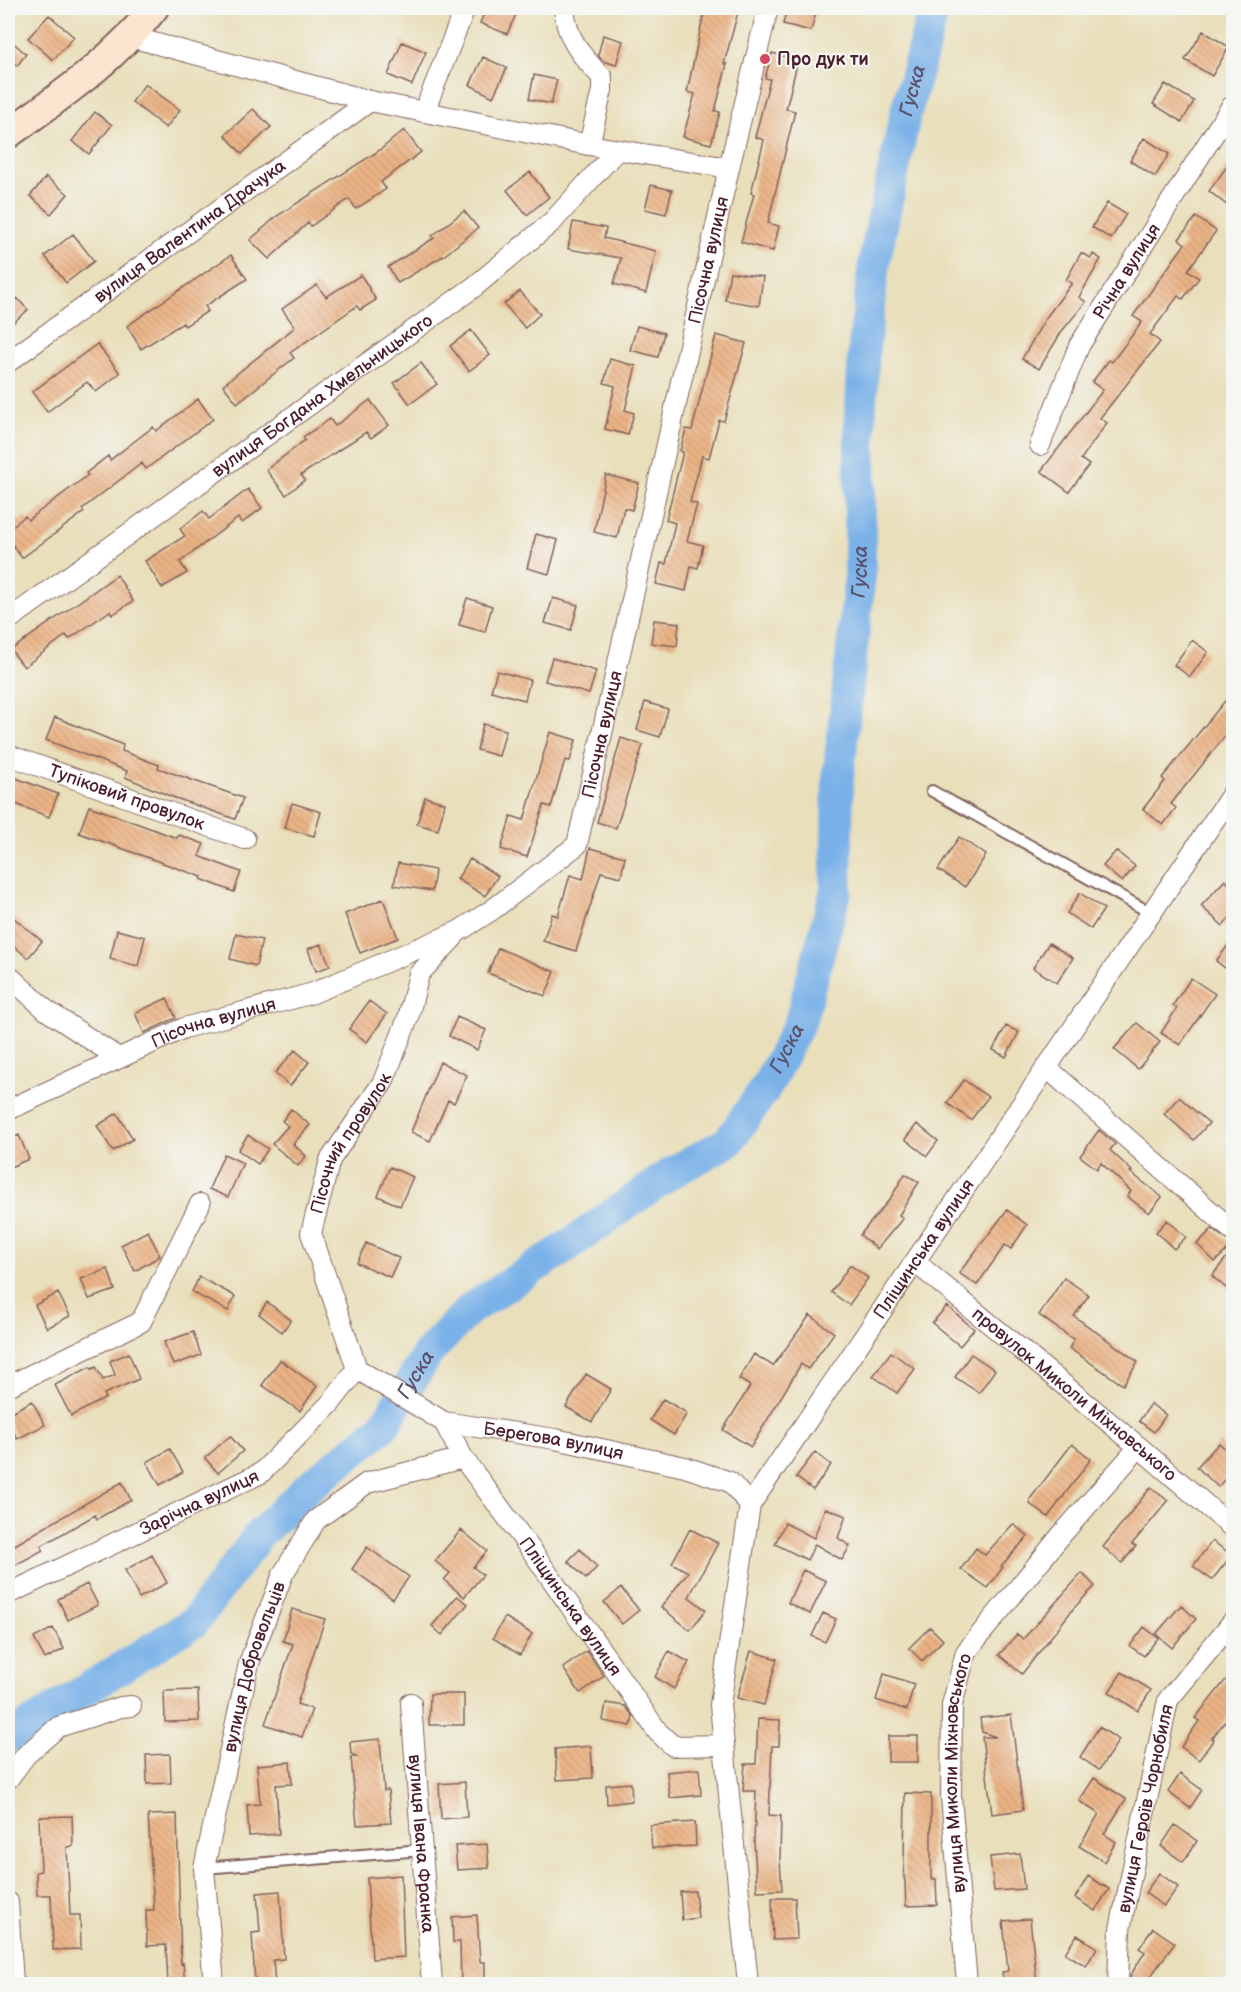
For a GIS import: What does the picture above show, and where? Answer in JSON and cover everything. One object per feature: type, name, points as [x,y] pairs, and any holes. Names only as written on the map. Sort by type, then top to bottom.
[{"type":"main road","points":[[8,134],[80,82],[131,38],[154,8]]},
{"type":"street","points":[[424,112],[465,8]]},
{"type":"street","points":[[564,8],[568,33],[575,48],[602,77],[602,90],[589,146]]},
{"type":"street","name":"Пісочна вулиця","points":[[8,1110],[117,1057],[184,1028],[313,993],[459,931],[492,910],[578,844],[729,168],[768,8]]},
{"type":"street","points":[[131,38],[370,101],[589,146],[729,168]]},
{"type":"street","name":"вулиця Валентина Драчука","points":[[8,362],[370,101]]},
{"type":"street","name":"Річна вулиця","points":[[1040,445],[1078,346],[1232,106]]},
{"type":"street","name":"вулиця Богдана Хмельницького","points":[[8,620],[474,287],[553,221],[616,150]]},
{"type":"street","name":"Тупіковий провулок","points":[[8,755],[245,839]]},
{"type":"street","name":"Пліщинська вулиця","points":[[748,1984],[720,1705],[750,1505],[1233,791]]},
{"type":"street","name":"Пісочний провулок","points":[[357,1369],[310,1233],[330,1160],[383,1082],[408,1018],[419,974],[459,931]]},
{"type":"street","points":[[8,975],[46,1010],[117,1057]]},
{"type":"street","points":[[1046,1067],[1233,1232]]},
{"type":"street","points":[[8,1386],[141,1322],[200,1204]]},
{"type":"street","name":"провулок Миколи Міхновського","points":[[915,1262],[1139,1447],[1233,1529]]},
{"type":"street","name":"Берегова вулиця","points":[[357,1369],[444,1422],[555,1439],[685,1467],[730,1482],[750,1505]]},
{"type":"street","name":"Зарічна вулиця","points":[[8,1594],[261,1473],[329,1405],[357,1369]]},
{"type":"street","name":"Пліщинська вулиця","points":[[444,1422],[463,1458],[532,1551],[658,1732],[673,1746],[724,1745]]},
{"type":"street","name":"вулиця Миколи Міхновського","points":[[967,1984],[951,1797],[952,1705],[966,1653],[1063,1533],[1139,1447]]},
{"type":"street","name":"вулиця Добровольців","points":[[214,1984],[204,1868],[249,1663],[283,1574],[316,1520],[367,1483],[463,1458]]},
{"type":"street","name":"вулиця Героїв Чорнобиля","points":[[1118,1984],[1120,1929],[1168,1700],[1233,1620]]},
{"type":"street","name":"вулиця Івана Франка","points":[[411,1703],[432,1984]]},
{"type":"street","points":[[8,1779],[26,1755],[58,1727],[131,1706]]},
{"type":"street","points":[[8,1902],[13,1984]]},
{"type":"lane","points":[[932,791],[1151,913]]},
{"type":"lane","points":[[204,1868],[422,1850]]},
{"type":"building","points":[[486,8],[519,8],[507,34],[480,23]]},
{"type":"building","points":[[705,8],[738,12],[724,64],[727,64],[715,111],[720,112],[711,144],[683,137],[695,94],[687,92]]},
{"type":"building","points":[[787,8],[817,8],[811,31],[783,24]]},
{"type":"building","points":[[49,15],[74,37],[53,60],[28,38]]},
{"type":"building","points":[[1203,31],[1229,47],[1212,76],[1185,60]]},
{"type":"building","points":[[603,35],[623,41],[616,65],[603,61],[598,55]]},
{"type":"building","points":[[8,38],[26,54],[17,66],[8,58]]},
{"type":"building","points":[[402,42],[426,52],[412,85],[388,75]]},
{"type":"building","points":[[772,53],[798,60],[786,109],[795,111],[768,223],[779,226],[773,251],[741,242],[754,194],[751,193],[764,140],[755,137],[770,79],[765,78]]},
{"type":"building","points":[[483,57],[507,68],[493,97],[470,85]]},
{"type":"building","points":[[534,75],[557,80],[551,104],[529,99]]},
{"type":"building","points":[[145,84],[180,110],[166,128],[132,102]]},
{"type":"building","points":[[1165,84],[1194,101],[1182,122],[1153,104]]},
{"type":"building","points":[[253,109],[271,127],[242,154],[225,135]]},
{"type":"building","points":[[95,112],[112,125],[89,154],[72,141]]},
{"type":"building","points":[[404,130],[421,152],[381,182],[386,189],[356,209],[349,199],[311,226],[308,223],[269,259],[250,240],[277,216],[380,150]]},
{"type":"building","points":[[1144,138],[1169,154],[1155,177],[1130,161]]},
{"type":"building","points":[[1233,158],[1233,210],[1209,191]]},
{"type":"building","points":[[530,172],[549,197],[527,215],[507,190]]},
{"type":"building","points":[[46,177],[68,194],[51,214],[30,196]]},
{"type":"building","points":[[651,185],[672,190],[666,214],[645,209]]},
{"type":"building","points":[[1107,203],[1126,214],[1111,239],[1092,227]]},
{"type":"building","points":[[464,211],[478,228],[445,255],[398,283],[388,267],[434,238],[432,236]]},
{"type":"building","points":[[1196,217],[1216,231],[1188,270],[1199,278],[1183,299],[1178,296],[1150,334],[1160,342],[1100,418],[1107,423],[1081,459],[1089,465],[1069,492],[1041,471],[1103,390],[1092,382],[1109,360],[1112,362],[1142,322],[1133,316],[1185,244],[1179,239]]},
{"type":"building","points":[[573,222],[606,228],[604,238],[656,251],[646,293],[614,284],[621,258],[568,249]]},
{"type":"building","points":[[73,234],[94,261],[66,283],[45,256]]},
{"type":"building","points":[[1081,253],[1091,258],[1093,254],[1101,259],[1079,297],[1086,302],[1062,331],[1039,369],[1022,359],[1045,319],[1072,283],[1066,280]]},
{"type":"building","points":[[231,255],[247,279],[205,306],[208,311],[185,326],[183,323],[141,349],[127,326]]},
{"type":"building","points":[[730,272],[763,277],[759,306],[725,300]]},
{"type":"building","points":[[361,275],[376,300],[360,310],[357,306],[290,353],[294,358],[237,403],[223,385],[295,327],[282,309],[317,285],[326,297]]},
{"type":"building","points":[[520,291],[540,314],[525,328],[504,304]]},
{"type":"building","points":[[17,298],[28,310],[8,327],[8,307]]},
{"type":"building","points":[[637,326],[664,333],[658,357],[630,350]]},
{"type":"building","points":[[471,330],[490,355],[469,371],[450,346]]},
{"type":"building","points":[[716,335],[746,343],[724,421],[719,420],[709,458],[702,456],[690,502],[697,504],[687,541],[703,545],[698,568],[691,566],[686,591],[656,584],[661,563],[666,564],[675,523],[666,520],[683,452],[680,451],[686,429],[692,430]]},
{"type":"building","points":[[97,344],[120,373],[96,392],[87,382],[47,412],[32,392]]},
{"type":"building","points":[[610,359],[636,366],[625,410],[634,413],[628,435],[605,429],[615,386],[604,383]]},
{"type":"building","points":[[421,363],[437,384],[410,404],[394,383]]},
{"type":"building","points":[[198,399],[213,419],[146,469],[142,463],[82,509],[84,512],[22,558],[8,539],[8,530],[25,516],[28,520],[88,475],[86,473],[108,456],[110,460],[153,427],[156,431]]},
{"type":"building","points":[[370,400],[389,425],[371,438],[366,432],[301,475],[305,480],[286,495],[266,470],[305,440],[303,437],[330,419],[335,426]]},
{"type":"building","points":[[606,475],[639,483],[632,510],[624,508],[617,538],[594,532]]},
{"type":"building","points":[[248,489],[262,508],[242,523],[238,518],[180,562],[187,573],[162,588],[145,561],[185,536],[180,529],[203,511],[209,519]]},
{"type":"building","points":[[536,534],[558,540],[549,574],[527,568]]},
{"type":"building","points":[[117,575],[133,601],[112,615],[110,611],[69,639],[66,635],[24,667],[11,650]]},
{"type":"building","points":[[467,598],[492,606],[485,632],[459,625]]},
{"type":"building","points":[[553,598],[578,605],[571,630],[545,623]]},
{"type":"building","points":[[654,620],[679,623],[677,646],[651,643]]},
{"type":"building","points":[[1192,640],[1208,652],[1190,677],[1174,665]]},
{"type":"building","points":[[552,658],[596,671],[589,694],[545,681]]},
{"type":"building","points":[[497,671],[530,680],[525,700],[491,691]]},
{"type":"building","points":[[1233,691],[1233,726],[1171,804],[1176,808],[1163,825],[1143,809],[1165,781],[1162,778]]},
{"type":"building","points":[[645,702],[668,709],[660,737],[637,730]]},
{"type":"building","points":[[55,717],[123,745],[122,751],[159,765],[158,768],[243,798],[235,819],[170,796],[125,777],[127,771],[46,740]]},
{"type":"building","points":[[483,724],[506,730],[499,756],[477,750]]},
{"type":"building","points":[[550,732],[576,740],[570,761],[565,760],[551,807],[544,805],[527,857],[501,849],[511,816],[524,820]]},
{"type":"building","points":[[621,738],[643,745],[616,828],[597,822]]},
{"type":"building","points":[[8,775],[58,794],[49,817],[8,801]]},
{"type":"building","points":[[425,797],[445,803],[438,830],[417,824]]},
{"type":"building","points":[[292,803],[321,812],[314,836],[285,828]]},
{"type":"building","points":[[89,806],[177,838],[179,835],[204,844],[199,856],[241,872],[234,892],[201,879],[202,877],[79,833]]},
{"type":"building","points":[[959,837],[986,855],[965,887],[938,870]]},
{"type":"building","points":[[590,848],[625,857],[621,877],[601,872],[576,951],[543,941],[552,914],[558,916],[570,875],[583,879]]},
{"type":"building","points":[[1116,851],[1135,866],[1122,882],[1103,866]]},
{"type":"building","points":[[470,859],[498,876],[485,896],[457,879]]},
{"type":"building","points":[[398,863],[435,870],[432,891],[394,885]]},
{"type":"building","points":[[1225,880],[1233,888],[1233,914],[1223,926],[1201,906]]},
{"type":"building","points":[[1080,893],[1104,909],[1091,929],[1067,913]]},
{"type":"building","points":[[383,899],[398,938],[360,953],[345,914]]},
{"type":"building","points":[[8,913],[42,941],[28,958],[8,941]]},
{"type":"building","points":[[117,930],[145,937],[138,966],[110,959]]},
{"type":"building","points":[[236,934],[262,940],[256,966],[230,959]]},
{"type":"building","points":[[1233,939],[1233,974],[1216,961]]},
{"type":"building","points":[[1049,943],[1073,958],[1057,983],[1033,968]]},
{"type":"building","points":[[321,944],[330,966],[316,971],[308,949]]},
{"type":"building","points":[[498,948],[555,972],[545,996],[488,973]]},
{"type":"building","points":[[1191,978],[1215,994],[1180,1045],[1161,1033],[1177,1008],[1173,1005]]},
{"type":"building","points":[[167,998],[176,1018],[144,1033],[135,1013]]},
{"type":"building","points":[[369,1001],[387,1014],[367,1042],[349,1029]]},
{"type":"building","points":[[457,1017],[486,1030],[477,1050],[449,1036]]},
{"type":"building","points":[[1137,1023],[1160,1042],[1138,1069],[1114,1049]]},
{"type":"building","points":[[1006,1026],[1019,1032],[1006,1057],[993,1050]]},
{"type":"building","points":[[295,1050],[309,1062],[290,1086],[275,1073]]},
{"type":"building","points":[[440,1062],[467,1075],[454,1103],[448,1100],[430,1141],[411,1132]]},
{"type":"building","points":[[964,1080],[988,1097],[971,1120],[947,1103]]},
{"type":"building","points":[[1179,1097],[1209,1123],[1194,1140],[1164,1114]]},
{"type":"building","points":[[291,1109],[310,1125],[293,1144],[306,1156],[298,1166],[272,1144],[288,1126],[282,1121]]},
{"type":"building","points":[[117,1113],[133,1139],[113,1151],[97,1126]]},
{"type":"building","points":[[917,1124],[938,1141],[927,1156],[905,1139]]},
{"type":"building","points":[[1099,1130],[1115,1144],[1110,1150],[1132,1171],[1130,1172],[1162,1197],[1149,1213],[1127,1196],[1131,1191],[1101,1163],[1097,1169],[1080,1156]]},
{"type":"building","points":[[19,1135],[29,1159],[8,1168],[8,1140]]},
{"type":"building","points":[[248,1135],[268,1149],[258,1164],[238,1150]]},
{"type":"building","points":[[224,1154],[243,1163],[228,1197],[209,1189]]},
{"type":"building","points":[[390,1167],[413,1177],[400,1206],[378,1196]]},
{"type":"building","points":[[905,1174],[919,1182],[899,1215],[903,1218],[877,1249],[860,1235],[890,1199]]},
{"type":"building","points":[[1007,1210],[1027,1225],[1011,1249],[1005,1245],[977,1285],[959,1273]]},
{"type":"building","points":[[1167,1220],[1186,1237],[1174,1249],[1156,1232]]},
{"type":"building","points":[[1212,1229],[1233,1244],[1215,1262],[1197,1244]]},
{"type":"building","points":[[148,1231],[160,1256],[135,1271],[121,1245]]},
{"type":"building","points":[[366,1243],[399,1258],[390,1277],[357,1263]]},
{"type":"building","points":[[1233,1249],[1233,1294],[1212,1276]]},
{"type":"building","points":[[850,1265],[868,1278],[849,1305],[831,1292]]},
{"type":"building","points":[[108,1269],[115,1290],[89,1299],[81,1279]]},
{"type":"building","points":[[199,1277],[235,1296],[228,1311],[192,1292]]},
{"type":"building","points":[[1064,1278],[1089,1295],[1074,1316],[1138,1362],[1123,1385],[1069,1348],[1074,1340],[1039,1315]]},
{"type":"building","points":[[58,1293],[70,1316],[47,1328],[35,1305]]},
{"type":"building","points":[[267,1302],[291,1320],[282,1332],[259,1314]]},
{"type":"building","points":[[947,1306],[974,1329],[960,1346],[932,1323]]},
{"type":"building","points":[[810,1315],[834,1333],[808,1369],[801,1364],[751,1447],[723,1430],[750,1386],[739,1379],[754,1354],[773,1366]]},
{"type":"building","points":[[193,1332],[201,1355],[173,1365],[164,1342]]},
{"type":"building","points":[[891,1352],[915,1369],[897,1393],[873,1376]]},
{"type":"building","points":[[129,1353],[139,1379],[104,1394],[106,1398],[71,1416],[55,1385],[90,1367],[92,1369],[96,1367],[103,1380],[115,1375],[110,1361]]},
{"type":"building","points":[[971,1354],[995,1370],[979,1393],[955,1377]]},
{"type":"building","points":[[280,1360],[317,1386],[300,1411],[262,1385]]},
{"type":"building","points":[[586,1374],[611,1389],[592,1422],[566,1407]]},
{"type":"building","points":[[663,1399],[687,1413],[674,1435],[650,1420]]},
{"type":"building","points":[[32,1401],[45,1425],[17,1439],[8,1420],[8,1414]]},
{"type":"building","points":[[1151,1404],[1166,1415],[1154,1432],[1139,1421]]},
{"type":"building","points":[[230,1436],[243,1451],[218,1473],[205,1458]]},
{"type":"building","points":[[1219,1443],[1233,1456],[1233,1470],[1218,1487],[1197,1467]]},
{"type":"building","points":[[1072,1444],[1091,1459],[1048,1517],[1030,1504],[1030,1499]]},
{"type":"building","points":[[170,1449],[183,1472],[160,1485],[147,1462]]},
{"type":"building","points":[[815,1452],[831,1465],[813,1490],[796,1477]]},
{"type":"building","points":[[122,1482],[131,1500],[97,1519],[95,1515],[41,1546],[43,1550],[12,1567],[8,1559],[8,1549]]},
{"type":"building","points":[[1151,1487],[1168,1501],[1132,1544],[1136,1546],[1122,1563],[1103,1547]]},
{"type":"building","points":[[825,1508],[846,1516],[838,1538],[850,1546],[842,1560],[815,1544],[807,1560],[775,1544],[785,1523],[814,1538]]},
{"type":"building","points":[[1013,1524],[1028,1536],[1001,1566],[1003,1567],[988,1588],[961,1569],[976,1548],[985,1555]]},
{"type":"building","points":[[690,1529],[718,1543],[689,1597],[706,1610],[690,1630],[661,1607],[688,1572],[672,1563]]},
{"type":"building","points":[[461,1530],[487,1551],[473,1567],[483,1575],[464,1597],[444,1580],[450,1573],[435,1561]]},
{"type":"building","points":[[1212,1541],[1232,1555],[1212,1580],[1193,1566]]},
{"type":"building","points":[[367,1547],[409,1577],[393,1599],[352,1569]]},
{"type":"building","points":[[580,1549],[597,1567],[586,1579],[568,1561]]},
{"type":"building","points":[[152,1555],[167,1583],[139,1598],[125,1570]]},
{"type":"building","points":[[803,1570],[826,1581],[810,1614],[788,1603]]},
{"type":"building","points":[[1082,1573],[1095,1586],[1073,1609],[1022,1674],[999,1655],[1017,1634],[1023,1639]]},
{"type":"building","points":[[87,1584],[98,1605],[68,1620],[58,1599]]},
{"type":"building","points":[[621,1588],[639,1610],[622,1624],[604,1602]]},
{"type":"building","points":[[457,1596],[468,1604],[442,1635],[432,1626]]},
{"type":"building","points":[[1181,1605],[1196,1619],[1172,1648],[1156,1634]]},
{"type":"building","points":[[292,1609],[325,1619],[297,1704],[312,1709],[302,1737],[265,1724],[293,1644],[283,1641]]},
{"type":"building","points":[[823,1613],[836,1619],[825,1642],[812,1636]]},
{"type":"building","points":[[505,1617],[532,1634],[520,1655],[493,1638]]},
{"type":"building","points":[[930,1627],[943,1640],[922,1661],[909,1648]]},
{"type":"building","points":[[1144,1627],[1158,1638],[1144,1656],[1130,1646]]},
{"type":"building","points":[[53,1628],[64,1649],[45,1659],[34,1638]]},
{"type":"building","points":[[587,1651],[604,1676],[580,1693],[563,1668]]},
{"type":"building","points":[[669,1651],[689,1662],[674,1689],[655,1677]]},
{"type":"building","points":[[751,1651],[777,1659],[764,1705],[737,1698]]},
{"type":"building","points":[[1233,1671],[1233,1711],[1212,1738],[1214,1739],[1199,1760],[1181,1747],[1199,1721],[1195,1718]]},
{"type":"building","points":[[1122,1672],[1151,1690],[1138,1711],[1109,1692]]},
{"type":"building","points":[[884,1674],[914,1684],[907,1710],[876,1700]]},
{"type":"building","points":[[198,1690],[199,1721],[165,1722],[164,1691]]},
{"type":"building","points":[[430,1694],[464,1694],[464,1725],[429,1725]]},
{"type":"building","points":[[606,1703],[625,1706],[633,1716],[631,1726],[603,1721]]},
{"type":"building","points":[[1011,1715],[1023,1810],[992,1814],[982,1737],[996,1737],[982,1732],[980,1718]]},
{"type":"building","points":[[758,1719],[780,1720],[779,1746],[772,1746],[769,1815],[781,1816],[782,1890],[757,1891],[754,1842],[756,1791],[743,1791],[745,1764],[756,1764]]},
{"type":"building","points":[[1099,1727],[1119,1740],[1099,1770],[1080,1757]]},
{"type":"building","points":[[888,1736],[918,1736],[918,1762],[888,1762]]},
{"type":"building","points":[[380,1739],[384,1791],[388,1790],[391,1823],[357,1825],[351,1757],[358,1757],[351,1754],[350,1742]]},
{"type":"building","points":[[591,1746],[593,1778],[557,1780],[555,1749]]},
{"type":"building","points":[[170,1754],[171,1783],[147,1784],[146,1755]]},
{"type":"building","points":[[290,1762],[292,1784],[276,1785],[279,1834],[249,1836],[247,1805],[260,1804],[257,1765]]},
{"type":"building","points":[[699,1769],[701,1795],[670,1798],[667,1772]]},
{"type":"building","points":[[1180,1774],[1202,1790],[1190,1808],[1168,1792]]},
{"type":"building","points":[[1094,1778],[1126,1799],[1104,1834],[1116,1842],[1104,1862],[1079,1846],[1099,1814],[1079,1801]]},
{"type":"building","points":[[465,1782],[467,1817],[441,1819],[439,1784]]},
{"type":"building","points":[[631,1783],[632,1801],[607,1804],[606,1785]]},
{"type":"building","points":[[905,1793],[931,1794],[931,1879],[936,1879],[937,1905],[906,1906]]},
{"type":"building","points":[[177,1814],[181,1964],[183,1963],[185,1984],[168,1984],[166,1945],[147,1946],[146,1910],[154,1910],[148,1815]]},
{"type":"building","points":[[72,1816],[73,1846],[67,1847],[70,1915],[80,1915],[81,1949],[53,1950],[51,1895],[37,1895],[36,1872],[41,1871],[39,1817]]},
{"type":"building","points":[[695,1822],[696,1846],[652,1848],[650,1825]]},
{"type":"building","points":[[1175,1825],[1197,1841],[1183,1862],[1161,1846]]},
{"type":"building","points":[[487,1844],[489,1868],[457,1870],[455,1846]]},
{"type":"building","points":[[1020,1854],[1024,1889],[994,1891],[990,1857]]},
{"type":"building","points":[[1159,1873],[1178,1887],[1164,1906],[1145,1893]]},
{"type":"building","points":[[401,1875],[404,1957],[372,1959],[367,1878]]},
{"type":"building","points":[[1088,1876],[1109,1889],[1095,1911],[1075,1898]]},
{"type":"building","points":[[280,1891],[284,1959],[273,1960],[275,1984],[255,1984],[252,1933],[260,1932],[257,1893]]},
{"type":"building","points":[[695,1891],[698,1918],[682,1920],[680,1892]]},
{"type":"building","points":[[772,1898],[795,1898],[797,1939],[773,1940]]},
{"type":"building","points":[[477,1915],[480,1962],[485,1962],[485,1984],[461,1984],[460,1942],[453,1942],[452,1917]]},
{"type":"building","points":[[1030,1919],[1037,1984],[1004,1984],[1002,1972],[1008,1971],[1003,1921]]},
{"type":"building","points":[[1153,1928],[1175,1943],[1145,1984],[1130,1984],[1130,1976],[1145,1952],[1139,1948]]},
{"type":"building","points":[[1077,1935],[1097,1948],[1086,1966],[1065,1953]]},
{"type":"waterway","name":"Гуска","points":[[8,1738],[194,1622],[259,1535],[306,1489],[383,1427],[429,1352],[470,1309],[562,1250],[671,1173],[728,1142],[767,1086],[800,1022],[836,890],[838,779],[860,575],[860,426],[864,347],[874,263],[905,116],[934,8]]},
{"type":"place","name":"Про дук ти","points":[[765,59]]}]
